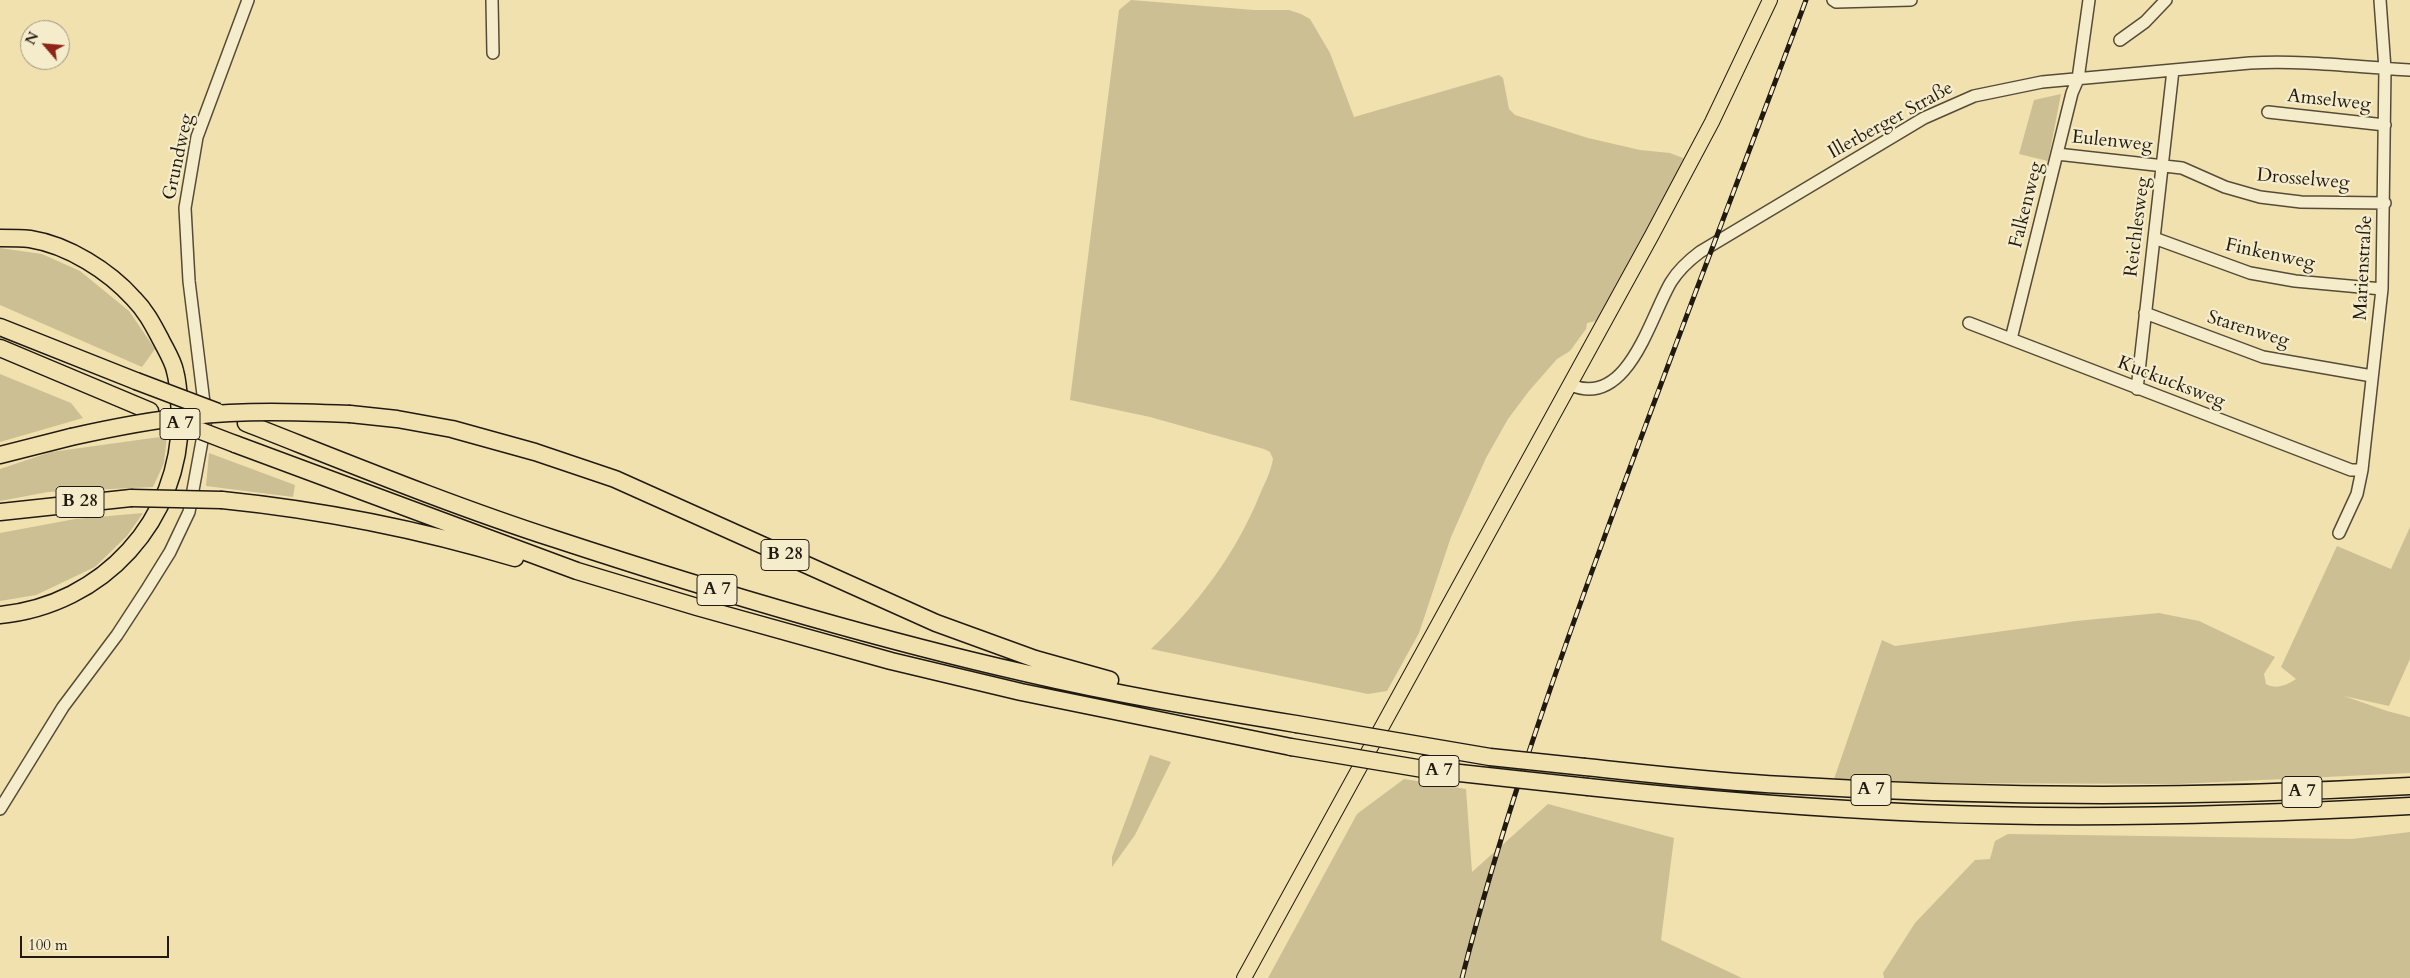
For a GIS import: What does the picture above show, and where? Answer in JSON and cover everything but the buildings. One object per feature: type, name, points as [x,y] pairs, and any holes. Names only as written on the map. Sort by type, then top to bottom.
[{"type":"highway","name":"A 7","points":[[0,238],[31,239],[60,249],[90,263],[134,298],[150,319],[175,370],[180,430],[177,458],[168,486],[151,524],[126,555],[92,584],[56,602],[18,613],[0,615]]},
{"type":"highway","name":"A 7","points":[[0,327],[408,487],[553,539],[764,605],[895,641],[1027,673],[1202,709],[1490,757],[1781,785],[1887,791],[2158,795],[2328,791],[2410,786]]},
{"type":"highway","name":"A 7","points":[[0,348],[150,411],[235,444],[577,571],[706,610],[891,661],[1021,692],[1291,747],[1423,768],[1588,787],[1780,805],[1924,813],[2160,815],[2410,806]]},
{"type":"highway","name":"B 28","points":[[0,455],[71,436],[137,423],[194,416],[288,411],[350,414],[397,418],[452,429],[535,452],[615,479],[954,630],[1035,658],[1172,697],[1202,709]]},
{"type":"highway","name":"B 28","points":[[0,512],[131,498],[222,500],[285,506],[389,524],[473,545],[561,571],[577,571]]},
{"type":"main road","points":[[1244,978],[1571,385],[1712,122],[1770,0]]},
{"type":"street","name":"Grundweg","points":[[0,809],[63,707],[117,635],[147,589],[170,552],[189,512],[206,419],[188,262],[184,208],[188,178],[200,129],[248,0]]},
{"type":"street","points":[[492,0],[493,53]]},
{"type":"street","points":[[1832,0],[1836,2],[1911,0]]},
{"type":"street","name":"Falkenweg","points":[[2011,339],[2057,154],[2078,79],[2089,0]]},
{"type":"street","points":[[2120,40],[2145,22],[2166,0]]},
{"type":"street","name":"Marienstraße","points":[[2339,533],[2357,494],[2362,470],[2382,290],[2385,203],[2385,69],[2380,0]]},
{"type":"street","name":"Illerberger Straße","points":[[1571,385],[1583,390],[1595,389],[1620,377],[1635,355],[1670,284],[1683,265],[1700,252],[1924,118],[1954,104],[2004,89],[2042,82],[2284,61],[2410,70]]},
{"type":"street","name":"Reichlesweg","points":[[2137,389],[2173,70]]},
{"type":"street","name":"Amselweg","points":[[2268,112],[2385,125]]},
{"type":"street","name":"Eulenweg","points":[[2057,154],[2163,165]]},
{"type":"street","name":"Drosselweg","points":[[2163,165],[2182,168],[2225,186],[2260,197],[2301,202],[2385,203]]},
{"type":"street","name":"Finkenweg","points":[[2154,238],[2212,261],[2250,273],[2295,281],[2382,290]]},
{"type":"street","name":"Starenweg","points":[[2145,313],[2264,357],[2372,376]]},
{"type":"street","name":"Kuckucksweg","points":[[1969,323],[2351,470],[2362,470]]},
{"type":"shaded area","points":[[1131,0],[1254,10],[1289,10],[1301,14],[1310,19],[1330,53],[1354,117],[1499,75],[1503,78],[1509,109],[1515,115],[1588,138],[1640,150],[1670,153],[1691,161],[1606,319],[1587,323],[1586,329],[1570,351],[1557,359],[1508,419],[1486,458],[1451,537],[1419,633],[1387,691],[1368,694],[1151,649],[1184,615],[1214,578],[1227,558],[1250,516],[1268,477],[1273,459],[1270,452],[1264,449],[1150,417],[1070,400],[1119,10]]},
{"type":"shaded area","points":[[2061,94],[2048,161],[2019,154],[2034,100]]},
{"type":"shaded area","points":[[0,248],[42,254],[80,271],[129,311],[155,349],[142,367],[0,305]]},
{"type":"shaded area","points":[[0,374],[71,403],[83,418],[0,442]]},
{"type":"shaded area","points":[[167,436],[164,463],[153,487],[48,492],[0,501],[0,469],[51,452]]},
{"type":"shaded area","points":[[209,453],[295,485],[293,497],[206,486]]},
{"type":"shaded area","points":[[143,513],[127,536],[95,567],[36,595],[0,601],[0,533],[75,519]]},
{"type":"shaded area","points":[[2410,527],[2410,659],[2389,706],[2344,696],[2410,717],[2410,773],[2178,784],[1937,783],[1834,779],[1882,640],[1895,646],[2076,621],[2159,613],[2199,621],[2275,657],[2264,674],[2266,684],[2274,687],[2281,686],[2296,679],[2281,667],[2337,546],[2391,569]]},
{"type":"shaded area","points":[[1150,755],[1171,762],[1135,835],[1112,867],[1112,857]]},
{"type":"shaded area","points":[[1404,779],[1466,789],[1472,872],[1548,804],[1674,838],[1661,940],[1742,978],[1268,978],[1357,814]]},
{"type":"shaded area","points":[[2410,832],[2410,978],[1884,978],[1883,973],[1915,923],[1975,860],[1990,859],[1995,841],[2008,834],[2352,839]]},
{"type":"railway","points":[[1462,978],[1508,816],[1561,657],[1650,414],[1806,0]]}]
